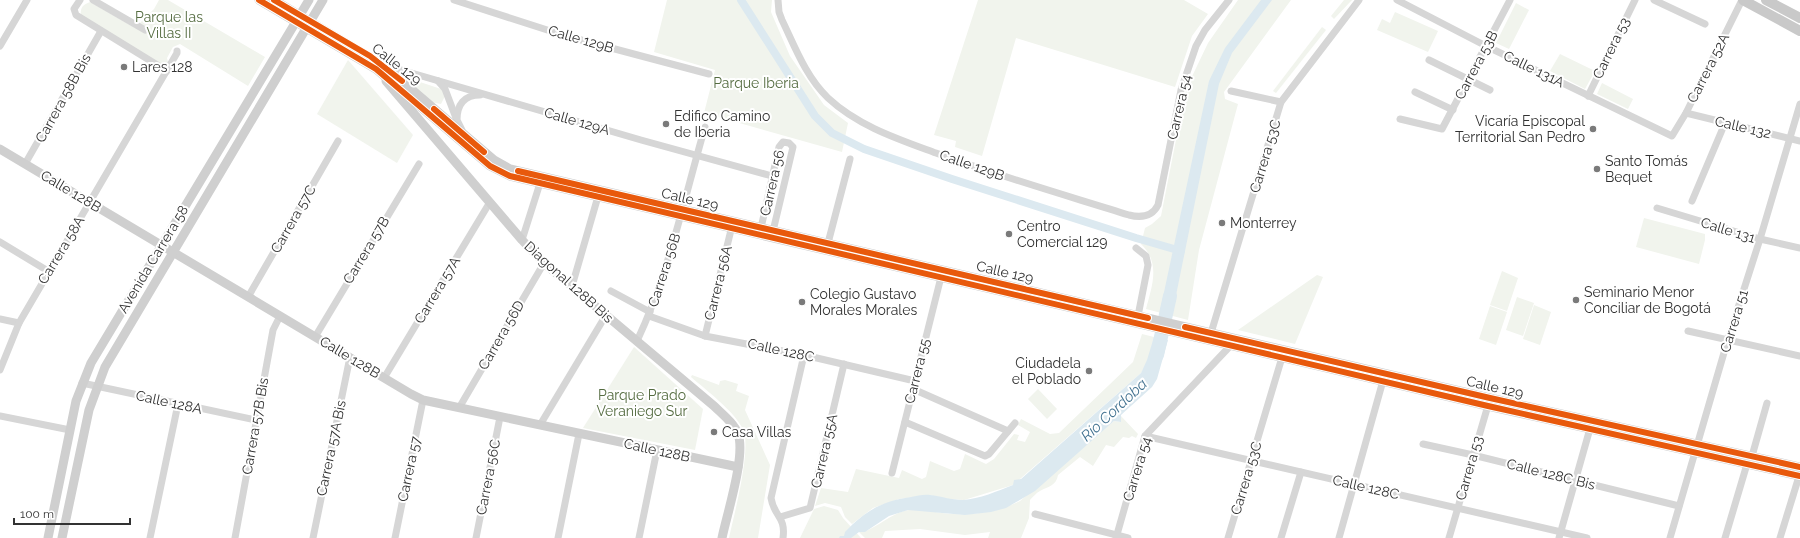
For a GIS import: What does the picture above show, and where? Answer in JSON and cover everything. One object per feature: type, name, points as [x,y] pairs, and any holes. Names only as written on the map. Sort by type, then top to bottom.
[{"type":"main road","name":"Calle 129","points":[[259,0],[298,18]]},
{"type":"main road","name":"Calle 129","points":[[274,0],[309,25],[380,67],[504,167],[541,181]]},
{"type":"main road","name":"Avenida Carrera 58","points":[[48,538],[70,430],[82,383],[95,355],[308,0]]},
{"type":"main road","name":"Avenida Carrera 58","points":[[62,538],[85,425],[97,386],[112,354],[324,0]]},
{"type":"main road","points":[[1743,0],[1800,31]]},
{"type":"main road","points":[[1766,0],[1800,18]]},
{"type":"main road","name":"Calle 129","points":[[380,67],[490,166],[504,174],[541,181],[681,214],[761,228],[828,243],[942,274]]},
{"type":"main road","name":"Diagonal 128B Bis","points":[[380,67],[522,240],[544,262],[714,406],[734,427],[738,434],[740,446],[738,466]]},
{"type":"main road","name":"Calle 128B","points":[[0,149],[423,400],[579,434],[738,466]]},
{"type":"main road","name":"Calle 129","points":[[681,214],[731,230],[942,274],[1384,378],[1749,460],[1800,473]]},
{"type":"main road","name":"Calle 129","points":[[1184,331],[1210,333],[1233,342]]},
{"type":"main road","points":[[722,538],[738,466]]},
{"type":"street","points":[[0,46],[27,0]]},
{"type":"street","points":[[80,0],[74,9],[74,13],[167,71]]},
{"type":"street","points":[[94,0],[145,30]]},
{"type":"street","name":"Calle 129B","points":[[454,0],[566,36],[709,74]]},
{"type":"street","name":"Calle 129B","points":[[778,0],[779,12],[782,20],[806,70],[816,84],[846,112],[885,134],[967,164],[1130,215],[1143,217]]},
{"type":"street","name":"Carrera 54","points":[[1143,217],[1155,210],[1158,205],[1181,90],[1196,46],[1205,30],[1229,0]]},
{"type":"street","name":"Carrera 53C","points":[[1210,333],[1281,102],[1359,0]]},
{"type":"street","name":"Calle 131A","points":[[1397,0],[1486,46],[1672,136]]},
{"type":"street","name":"Carrera 53B","points":[[1400,119],[1441,130],[1453,110],[1510,0]]},
{"type":"street","name":"Carrera 53","points":[[1588,96],[1635,0]]},
{"type":"street","points":[[1654,0],[1705,24]]},
{"type":"street","name":"Carrera 52A","points":[[1672,136],[1686,113],[1743,0]]},
{"type":"street","name":"Carrera 58B Bis","points":[[25,164],[101,31]]},
{"type":"street","name":"Carrera 58A","points":[[0,369],[19,323],[48,271],[167,71],[177,50]]},
{"type":"street","points":[[1429,60],[1490,90]]},
{"type":"street","name":"Calle 129A","points":[[380,67],[438,80],[697,156],[772,176]]},
{"type":"street","points":[[438,80],[445,88],[456,120]]},
{"type":"street","points":[[1231,91],[1281,102]]},
{"type":"street","points":[[1415,92],[1453,110]]},
{"type":"street","points":[[456,120],[458,109],[465,98],[477,95],[486,95]]},
{"type":"street","name":"Carrera 51","points":[[1670,538],[1728,339],[1760,239],[1800,104]]},
{"type":"street","name":"Calle 132","points":[[1686,113],[1800,140]]},
{"type":"street","name":"Calle 129","points":[[456,120],[466,137]]},
{"type":"street","points":[[1692,201],[1725,123]]},
{"type":"street","name":"Carrera 56B","points":[[637,341],[650,314],[665,273],[705,127]]},
{"type":"street","name":"Carrera 57C","points":[[248,296],[338,142]]},
{"type":"street","name":"Carrera 56","points":[[761,228],[779,147],[783,142],[789,143],[793,148],[773,231]]},
{"type":"street","points":[[828,243],[850,159]]},
{"type":"street","name":"Carrera 57B","points":[[315,337],[419,164]]},
{"type":"street","points":[[522,240],[541,181]]},
{"type":"street","points":[[572,286],[599,195]]},
{"type":"street","name":"Carrera 57A","points":[[384,378],[490,202]]},
{"type":"street","name":"Calle 131","points":[[1657,208],[1760,239],[1800,248]]},
{"type":"street","name":"Carrera 56A","points":[[705,336],[731,230]]},
{"type":"street","points":[[0,242],[48,271]]},
{"type":"street","points":[[1136,248],[1146,256],[1148,265],[1137,320]]},
{"type":"street","name":"Carrera 56D","points":[[459,408],[544,262]]},
{"type":"street","name":"Carrera 55","points":[[892,473],[942,274]]},
{"type":"street","name":"Calle 128C","points":[[611,291],[650,314],[705,336],[804,355],[915,381]]},
{"type":"street","points":[[540,425],[606,315]]},
{"type":"street","name":"Carrera 57B Bis","points":[[235,538],[273,330],[280,316]]},
{"type":"street","points":[[0,319],[19,323]]},
{"type":"street","points":[[1688,331],[1800,356]]},
{"type":"street","name":"Carrera 54","points":[[1117,537],[1145,436],[1233,342]]},
{"type":"street","name":"Carrera 53C","points":[[1228,538],[1283,354]]},
{"type":"street","points":[[784,538],[785,526],[780,517],[773,510],[771,498],[804,355]]},
{"type":"street","name":"Carrera 57A Bis","points":[[312,538],[350,358]]},
{"type":"street","name":"Carrera 55A","points":[[780,517],[810,508],[844,364]]},
{"type":"street","points":[[1339,538],[1384,378]]},
{"type":"street","name":"Calle 128A","points":[[82,383],[256,420]]},
{"type":"street","points":[[913,389],[1008,431]]},
{"type":"street","name":"Carrera 57","points":[[395,538],[423,400]]},
{"type":"street","name":"Carrera 53","points":[[1449,538],[1489,402]]},
{"type":"street","points":[[1725,538],[1767,403]]},
{"type":"street","points":[[150,538],[178,404]]},
{"type":"street","points":[[0,416],[70,430]]},
{"type":"street","name":"Carrera 56C","points":[[476,538],[500,417]]},
{"type":"street","points":[[905,422],[985,456],[989,454],[1015,423]]},
{"type":"street","points":[[1559,535],[1591,425]]},
{"type":"street","points":[[558,538],[579,434]]},
{"type":"street","name":"Calle 128C","points":[[1145,436],[1458,508],[1559,535],[1587,538]]},
{"type":"street","name":"Calle 128C Bis","points":[[1423,444],[1679,506]]},
{"type":"street","points":[[639,538],[656,450]]},
{"type":"street","points":[[1281,538],[1301,472]]},
{"type":"street","points":[[1780,538],[1800,473]]},
{"type":"street","points":[[1035,514],[1117,537],[1128,538]]},
{"type":"green space","name":"Parque las Villas II","points":[[159,0],[168,0],[265,57],[248,86],[180,44],[173,47],[167,58],[168,62],[165,66],[81,17],[82,7],[90,2],[135,28],[154,9]]},
{"type":"green space","name":"Parque Iberia","points":[[667,0],[772,0],[771,12],[790,56],[824,105],[848,123],[842,152],[704,113],[715,70],[654,52]]},
{"type":"green space","points":[[978,0],[1184,0],[1208,14],[1192,36],[1175,87],[1016,38],[982,156],[955,147],[956,141],[934,135]]},
{"type":"green space","points":[[1238,0],[1291,0],[1224,92],[1225,99],[1238,104],[1199,250],[1188,320],[1146,309],[1151,292],[1153,267],[1147,251],[1141,244],[1145,228],[1161,216],[1186,89],[1208,43]]},
{"type":"green space","points":[[1344,0],[1352,0],[1334,19],[1331,16]]},
{"type":"green space","points":[[1516,3],[1529,10],[1509,49],[1496,43]]},
{"type":"green space","points":[[1395,12],[1438,31],[1428,52],[1377,30],[1382,19],[1390,23]]},
{"type":"green space","points":[[1322,27],[1326,30],[1276,93],[1273,91]]},
{"type":"green space","points":[[1560,54],[1595,71],[1585,89],[1550,71]]},
{"type":"green space","points":[[348,60],[413,135],[397,163],[317,114]]},
{"type":"green space","points":[[402,76],[441,89],[445,92],[445,96],[441,104],[431,102]]},
{"type":"green space","points":[[1602,83],[1633,99],[1628,109],[1597,94]]},
{"type":"green space","points":[[1644,218],[1705,234],[1699,264],[1636,247]]},
{"type":"green space","points":[[1502,271],[1518,278],[1507,311],[1490,305]]},
{"type":"green space","points":[[1317,275],[1323,277],[1295,344],[1238,330]]},
{"type":"green space","points":[[1517,297],[1534,303],[1523,336],[1506,330]]},
{"type":"green space","points":[[1534,305],[1551,312],[1540,345],[1523,339]]},
{"type":"green space","points":[[1490,306],[1507,312],[1496,345],[1479,339]]},
{"type":"green space","points":[[1142,334],[1154,337],[1148,360],[1141,373],[1013,485],[964,500],[948,499],[929,495],[899,499],[873,508],[852,524],[845,517],[841,507],[825,503],[815,506],[821,488],[848,492],[856,469],[899,478],[902,470],[922,479],[926,477],[930,461],[954,471],[960,469],[965,454],[986,464],[994,459],[1014,434],[1019,435],[1017,440],[1025,442],[1030,432],[1018,425],[1021,419],[1050,434],[1059,433],[1133,362]]},
{"type":"green space","name":"Parque Prado Veraniego Sur","points":[[634,347],[703,409],[695,450],[583,428]]},
{"type":"green space","points":[[692,375],[719,385],[720,381],[725,380],[738,384],[736,391],[749,396],[745,410],[770,465],[758,538],[729,538],[744,466],[745,438],[743,429],[733,415],[691,377]]},
{"type":"green space","points":[[1038,389],[1057,409],[1047,419],[1028,399]]},
{"type":"green space","points":[[1121,416],[1138,434],[1136,438],[1132,436],[1129,438],[1123,437],[1114,447],[1106,445],[1093,466],[1080,457],[1058,475],[1054,484],[1036,494],[1030,500],[1029,518],[1021,538],[988,538],[990,532],[965,535],[920,529],[885,531],[882,538],[865,538],[859,532],[870,529],[895,514],[909,510],[922,510],[952,514],[972,514],[992,511],[1011,505],[1020,501],[1114,421],[1121,422]]},
{"type":"green space","points":[[824,506],[838,510],[843,518],[861,538],[800,538],[814,509]]},
{"type":"water","points":[[1261,0],[1272,0],[1232,53],[1219,84],[1172,315],[1160,311],[1209,81],[1225,48]]},
{"type":"water","points":[[1154,337],[1168,340],[1157,379],[1152,387],[1121,415],[1121,422],[1114,421],[1035,491],[1006,508],[991,512],[965,515],[908,510],[889,516],[865,532],[859,532],[851,538],[839,538],[840,536],[844,536],[845,532],[852,525],[867,513],[891,501],[925,495],[963,500],[975,498],[1013,485],[1014,480],[1021,479],[1141,373],[1147,360]]},
{"type":"waterway","points":[[741,0],[815,116],[832,133],[864,149],[952,179],[1181,251]]},
{"type":"waterway","name":"Río Cordoba","points":[[1157,355],[1170,296]]},
{"type":"cycle path","points":[[259,0],[376,69],[490,166],[510,176],[1488,406],[1800,476]]},
{"type":"cycle path","points":[[274,0],[370,56],[402,81]]},
{"type":"cycle path","points":[[434,109],[484,152]]},
{"type":"cycle path","points":[[518,171],[1148,318]]},
{"type":"cycle path","points":[[1185,327],[1490,398],[1800,467]]},
{"type":"place","name":"Lares 128","points":[[124,67]]},
{"type":"place","name":"Edifico Camino de Iberia","points":[[666,124]]},
{"type":"place","name":"Vicaría Episcopal Territorial San Pedro","points":[[1593,129]]},
{"type":"place","name":"Santo Tomás Bequet","points":[[1597,169]]},
{"type":"place","name":"Monterrey","points":[[1222,223]]},
{"type":"place","name":"Centro Comercial 129","points":[[1009,234]]},
{"type":"place","name":"Seminario Menor Conciliar de Bogotá","points":[[1576,300]]},
{"type":"place","name":"Colegio Gustavo Morales Morales","points":[[802,302]]},
{"type":"place","name":"Ciudadela el Poblado","points":[[1089,371]]},
{"type":"place","name":"Casa Villas","points":[[714,432]]}]
